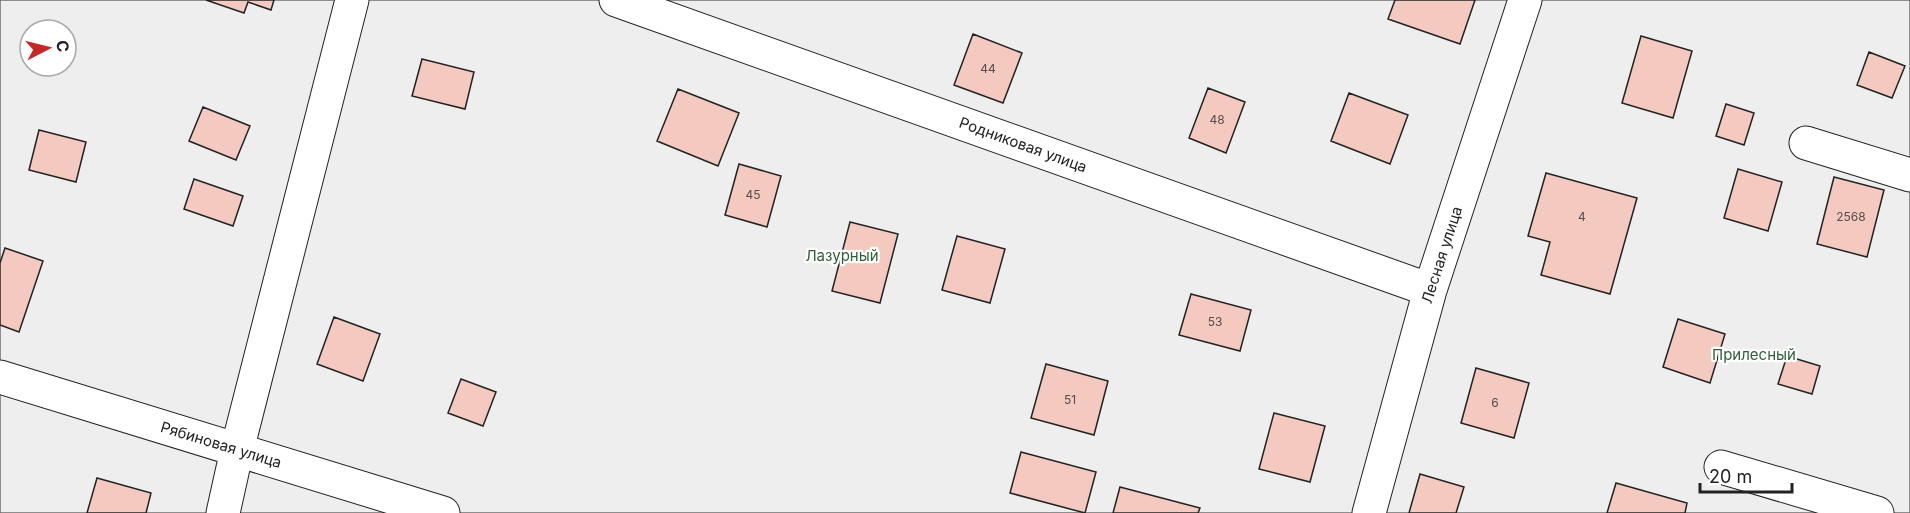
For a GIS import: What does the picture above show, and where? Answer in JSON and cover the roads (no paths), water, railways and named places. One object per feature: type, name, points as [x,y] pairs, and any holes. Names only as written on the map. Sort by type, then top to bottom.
[{"type":"street","points":[[223,513],[352,0]]},
{"type":"street","name":"Родниковая улица","points":[[616,0],[1430,290]]},
{"type":"street","name":"Лесная улица","points":[[1369,513],[1430,290],[1525,0]]},
{"type":"street","points":[[1806,143],[1910,176]]},
{"type":"street","name":"Рябиновая улица","points":[[0,377],[443,513]]},
{"type":"street","points":[[1720,467],[1877,513]]},
{"type":"park label","name":"Лазурный","points":[[842,256]]},
{"type":"park label","name":"Прилесный","points":[[1754,355]]}]
